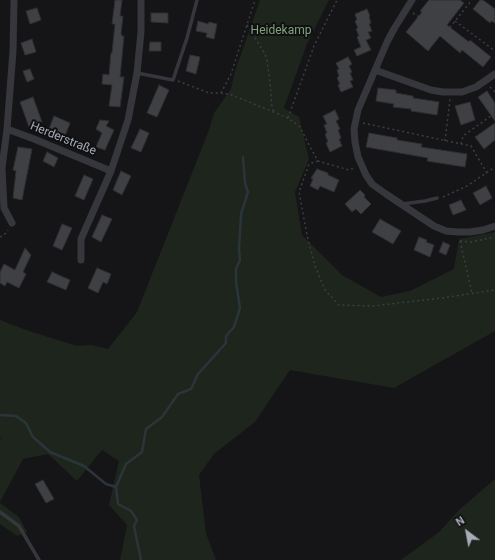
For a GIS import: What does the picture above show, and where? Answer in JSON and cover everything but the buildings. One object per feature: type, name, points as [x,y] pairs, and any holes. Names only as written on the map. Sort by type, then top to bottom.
[{"type":"street","points":[[12,223],[4,208],[2,168],[7,129],[13,51],[14,0]]},
{"type":"street","points":[[81,260],[81,239],[111,171],[128,120],[137,73],[141,32],[141,0]]},
{"type":"street","points":[[412,0],[394,29],[358,110],[355,122],[355,142],[358,157],[372,184],[434,226],[446,231],[461,232],[483,230],[495,226]]},
{"type":"street","points":[[375,70],[431,90],[443,92],[462,92],[476,88],[495,74]]},
{"type":"street","name":"Herderstraße","points":[[7,129],[34,138],[111,171]]},
{"type":"lane","points":[[137,73],[173,80],[187,38],[197,0]]},
{"type":"lane","points":[[400,204],[425,202],[437,198]]},
{"type":"lane","points":[[0,512],[19,526],[39,560]]},
{"type":"path","points":[[221,93],[231,74],[255,0]]},
{"type":"path","points":[[288,118],[314,46],[337,0]]},
{"type":"path","points":[[412,12],[444,33],[447,32],[454,21],[472,0]]},
{"type":"path","points":[[454,21],[495,51]]},
{"type":"path","points":[[247,25],[265,54],[267,60],[272,107],[274,112]]},
{"type":"path","points":[[173,80],[209,92],[232,95],[288,118],[300,126],[318,161]]},
{"type":"path","points":[[492,88],[495,92]]},
{"type":"path","points":[[445,141],[450,92]]},
{"type":"path","points":[[461,144],[463,136],[495,113]]},
{"type":"path","points":[[355,122],[470,146],[487,173]]},
{"type":"path","points":[[361,165],[349,170],[318,161],[309,164],[299,192],[307,235],[315,266],[325,290],[339,305],[372,306],[495,290]]},
{"type":"path","points":[[437,198],[446,196],[467,186],[495,167]]},
{"type":"path","points":[[0,237],[5,234],[12,223]]},
{"type":"path","points":[[461,232],[460,241],[472,293]]},
{"type":"path","points":[[460,241],[471,242],[495,237]]},
{"type":"green space","name":"Heidekamp","points":[[260,0],[329,0],[307,44],[284,108],[299,117],[309,159],[295,192],[302,235],[342,275],[381,297],[410,291],[454,269],[459,239],[495,232],[495,331],[394,388],[290,370],[255,422],[214,454],[199,475],[206,533],[216,560],[120,560],[127,525],[109,505],[119,461],[102,450],[77,481],[48,454],[23,459],[0,502],[0,320],[77,346],[92,345],[108,349],[137,312],[209,130],[214,113],[231,89],[235,71]]},
{"type":"green space","points":[[495,479],[495,560],[401,560],[439,532],[460,509]]},
{"type":"green space","points":[[0,503],[19,517],[27,532],[17,536],[0,524]]},
{"type":"waterway","points":[[116,487],[126,464],[142,452],[146,429],[162,417],[178,394],[191,389],[198,374],[226,343],[226,336],[234,327],[240,308],[236,282],[236,269],[240,260],[239,249],[241,214],[248,192],[245,183],[243,157]]},
{"type":"waterway","points":[[0,415],[16,416],[26,423],[33,437],[50,452],[84,466],[106,484],[116,487],[118,504],[131,511],[137,520],[134,526],[141,560]]}]
